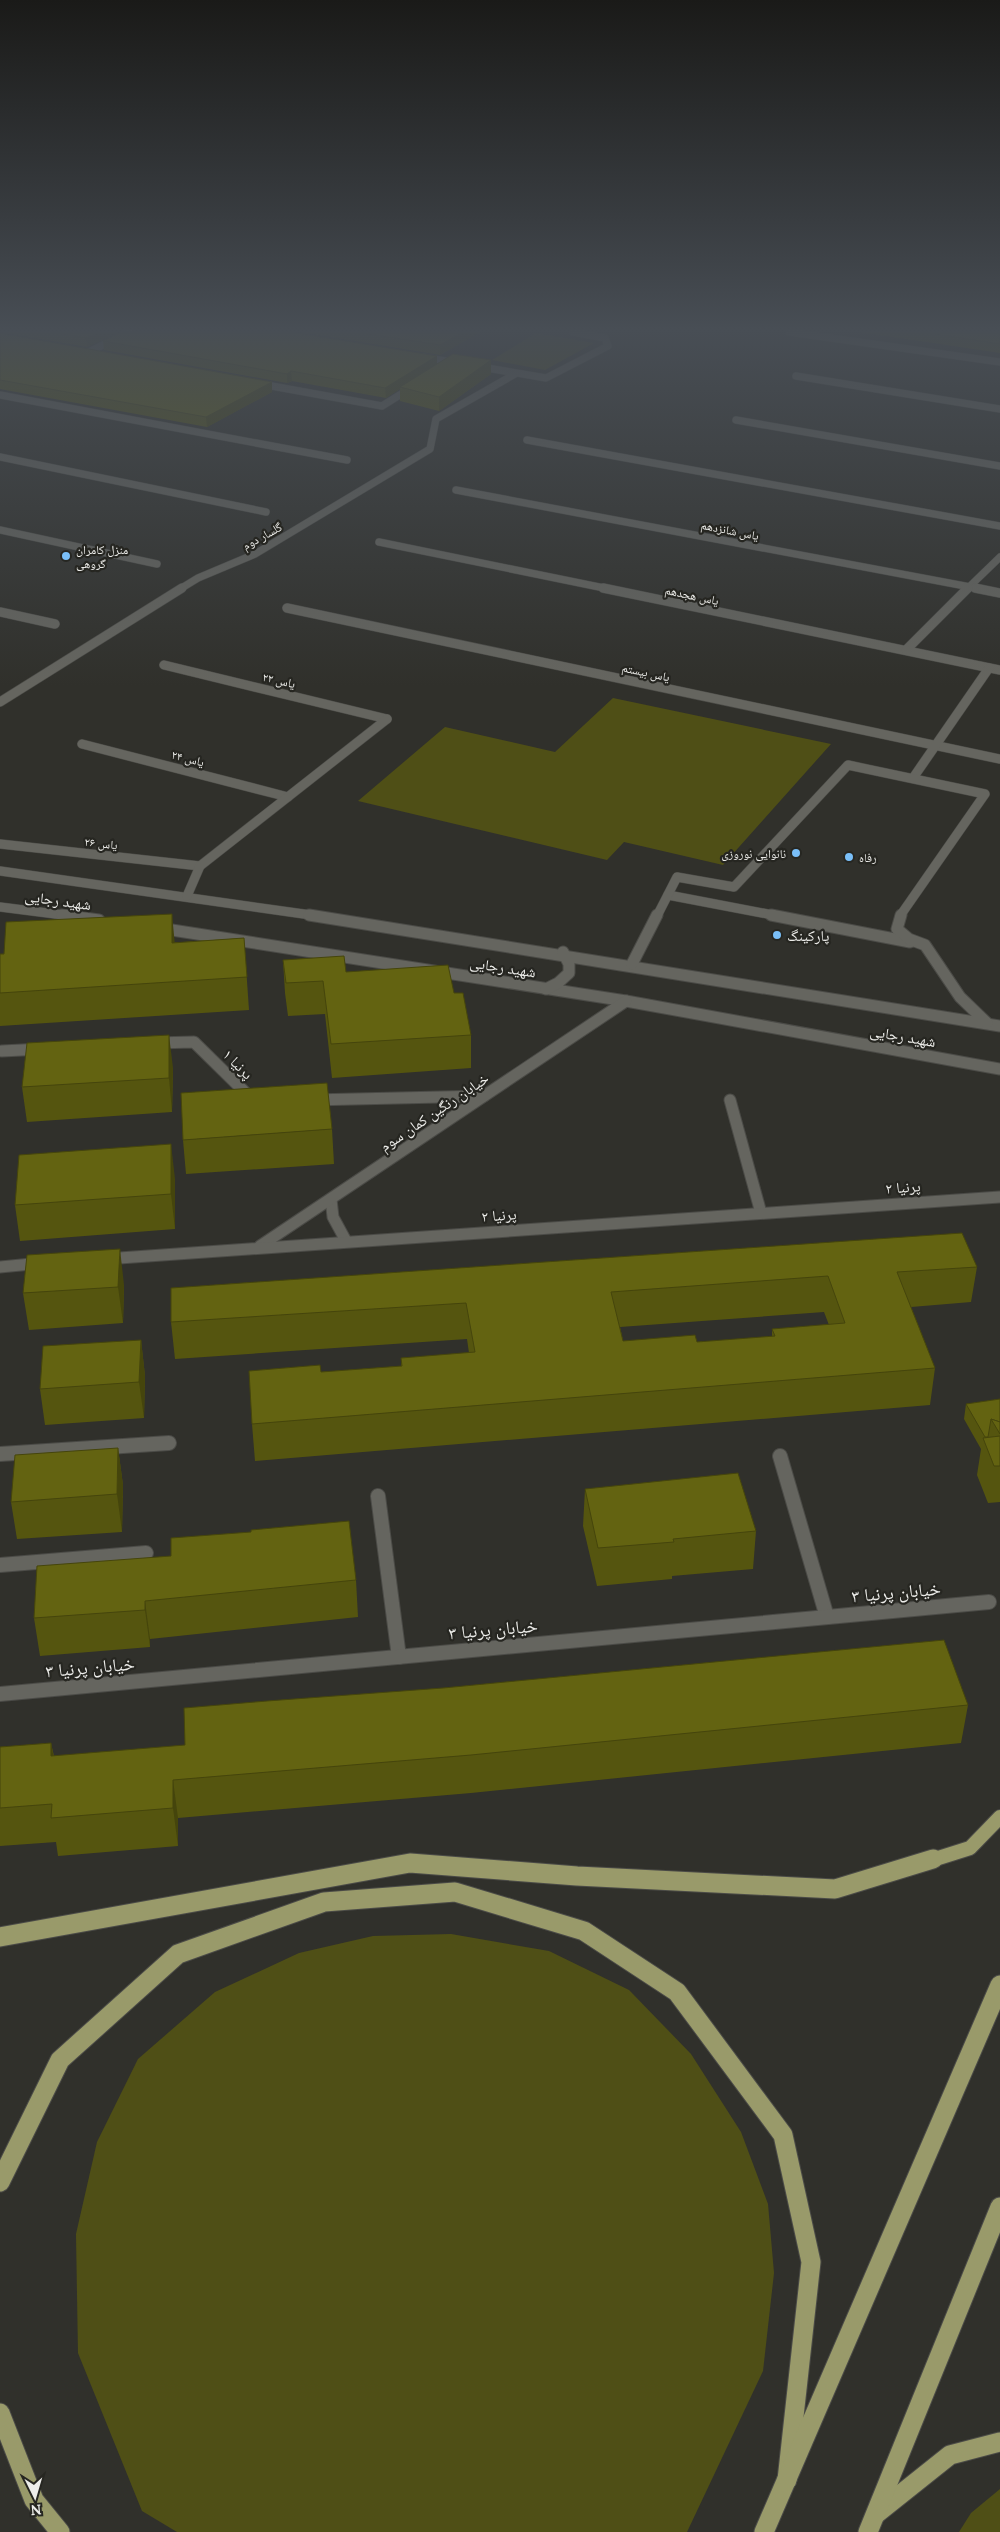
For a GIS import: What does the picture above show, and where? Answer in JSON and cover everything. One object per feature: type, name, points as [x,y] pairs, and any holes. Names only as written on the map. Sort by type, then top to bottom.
[{"type":"main road","points":[[0,1937],[410,1863],[577,1876],[835,1889],[970,1848],[1000,1817]]},
{"type":"main road","points":[[0,2182],[60,2060],[178,1954],[324,1902],[455,1892],[584,1931],[677,1992],[784,2135],[811,2262],[787,2480]]},
{"type":"main road","points":[[764,2532],[1000,1985]]},
{"type":"main road","points":[[871,2524],[1000,2207]]},
{"type":"main road","points":[[0,2412],[34,2500],[60,2532]]},
{"type":"main road","points":[[871,2524],[950,2456],[1000,2442]]},
{"type":"street","points":[[295,450],[347,460]]},
{"type":"street","name":"گلسار دوم","points":[[0,702],[198,578],[255,554],[428,450]]},
{"type":"street","points":[[583,450],[1000,526]]},
{"type":"street","points":[[909,450],[1000,466]]},
{"type":"street","points":[[0,457],[266,512]]},
{"type":"street","name":"یاس شانزدهم","points":[[456,490],[1000,593]]},
{"type":"street","points":[[0,530],[157,564]]},
{"type":"street","name":"یاس هجدهم","points":[[380,542],[1000,670]]},
{"type":"street","points":[[906,650],[1000,557]]},
{"type":"street","name":"یاس بیستم","points":[[287,608],[1000,760]]},
{"type":"street","points":[[0,612],[55,624]]},
{"type":"street","name":"یاس ۲۲","points":[[164,665],[387,719],[288,797]]},
{"type":"street","points":[[913,778],[989,668]]},
{"type":"street","name":"یاس ۲۴","points":[[82,744],[288,797]]},
{"type":"street","points":[[632,964],[677,877],[734,887],[848,765],[985,794],[899,918],[897,929],[908,939],[925,945],[960,997],[987,1023]]},
{"type":"street","points":[[187,896],[200,866],[288,797]]},
{"type":"street","name":"یاس ۲۶","points":[[0,844],[200,866]]},
{"type":"street","name":"شهید رجایی","points":[[0,871],[187,896],[564,952],[1000,1026]]},
{"type":"street","points":[[668,895],[925,945]]},
{"type":"street","name":"شهید رجایی","points":[[0,907],[112,922]]},
{"type":"street","name":"شهید رجایی","points":[[150,927],[626,1001],[1000,1069]]},
{"type":"street","points":[[546,989],[558,983],[568,973],[569,964],[564,952]]},
{"type":"street","name":"خیابان رنگین کمان سوم","points":[[258,1247],[626,1001]]},
{"type":"street","name":"پرنیا ۱","points":[[145,1044],[194,1042],[254,1102],[264,1101]]},
{"type":"street","points":[[2,1051],[58,1048]]},
{"type":"street","points":[[302,1100],[484,1096]]},
{"type":"street","points":[[730,1100],[761,1213]]},
{"type":"street","name":"پرنیا ۲","points":[[90,1260],[1000,1197]]},
{"type":"street","points":[[330,1199],[333,1217],[346,1241]]},
{"type":"street","points":[[0,1266],[60,1262]]},
{"type":"street","points":[[0,1454],[169,1443]]},
{"type":"street","points":[[780,1456],[826,1617]]},
{"type":"street","points":[[378,1496],[400,1657]]},
{"type":"street","points":[[0,1565],[146,1553]]},
{"type":"street","name":"خیابان پرنیا ۳","points":[[0,1694],[989,1602]]},
{"type":"shaded area","points":[[613,698],[831,744],[723,865],[624,842],[607,860],[358,801],[445,727],[555,752]]},
{"type":"shaded area","points":[[451,1934],[549,1951],[629,1990],[691,2054],[741,2132],[768,2204],[774,2273],[763,2371],[687,2532],[177,2532],[142,2511],[78,2353],[76,2234],[97,2142],[138,2059],[215,1992],[299,1953],[373,1936]]},
{"type":"shaded area","points":[[1000,2489],[1000,2532],[959,2532],[971,2513]]},
{"type":"building","points":[[172,914],[172,943],[244,938],[247,977],[0,993],[0,954],[4,954],[6,922]]},
{"type":"building","points":[[344,956],[346,972],[448,965],[454,993],[463,993],[471,1035],[331,1044],[323,981],[286,983],[283,960]]},
{"type":"building","points":[[169,1035],[169,1078],[22,1087],[27,1043]]},
{"type":"building","points":[[327,1083],[332,1129],[183,1140],[181,1093]]},
{"type":"building","points":[[171,1144],[171,1194],[15,1205],[19,1155]]},
{"type":"building","points":[[962,1233],[977,1267],[897,1272],[935,1368],[252,1424],[249,1371],[320,1365],[321,1372],[402,1366],[401,1358],[475,1352],[466,1303],[171,1322],[171,1288]],"holes":[[[828,1276],[845,1323],[772,1329],[775,1336],[697,1342],[695,1335],[623,1341],[611,1292]]]},
{"type":"building","points":[[120,1249],[118,1287],[23,1293],[27,1255]]},
{"type":"building","points":[[141,1340],[139,1382],[40,1389],[43,1346]]},
{"type":"building","points":[[1000,1399],[1000,1422],[991,1419],[988,1437],[985,1437],[966,1404]]},
{"type":"building","points":[[991,1419],[1000,1422],[1000,1434]]},
{"type":"building","points":[[1000,1436],[1000,1466],[994,1466],[983,1438]]},
{"type":"building","points":[[118,1448],[117,1494],[11,1502],[15,1455]]},
{"type":"building","points":[[738,1473],[756,1531],[673,1539],[674,1542],[598,1548],[585,1489]]},
{"type":"building","points":[[349,1521],[356,1580],[145,1601],[145,1610],[34,1618],[37,1566],[171,1556],[171,1538],[251,1532],[251,1530]]},
{"type":"building","points":[[944,1640],[968,1705],[471,1755],[173,1780],[173,1808],[51,1818],[52,1804],[0,1808],[0,1747],[51,1743],[51,1756],[185,1745],[184,1708],[443,1688]]},
{"type":"place","name":"منزل کامران گروهی","points":[[66,556]]},
{"type":"place","name":"نانوایی نوروزی","points":[[796,853]]},
{"type":"place","name":"رفاه","points":[[849,857]]},
{"type":"place","name":"پارکینگ","points":[[777,935]]}]
